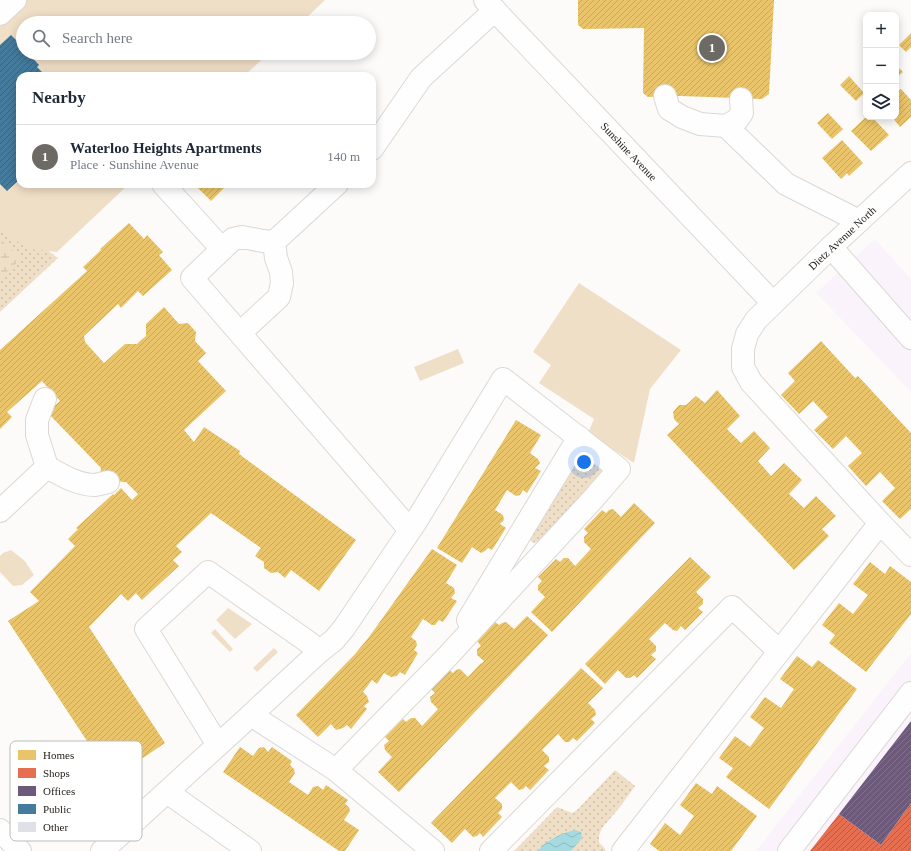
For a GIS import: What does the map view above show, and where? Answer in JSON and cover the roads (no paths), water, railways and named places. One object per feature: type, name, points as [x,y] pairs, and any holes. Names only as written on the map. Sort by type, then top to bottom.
[{"type":"street","points":[[0,14],[15,0]]},
{"type":"street","points":[[376,143],[421,78],[490,5]]},
{"type":"street","name":"Sunshine Avenue","points":[[490,5],[773,303]]},
{"type":"street","points":[[665,96],[670,109],[682,117],[700,124],[726,126],[737,120],[742,113],[741,99]]},
{"type":"street","points":[[726,126],[786,184],[859,221]]},
{"type":"street","name":"Dietz Avenue North","points":[[911,173],[756,320],[747,334],[743,349],[743,367],[751,382],[911,555]]},
{"type":"street","points":[[167,188],[222,249]]},
{"type":"street","points":[[333,188],[274,242],[242,237],[232,239],[192,278],[410,530]]},
{"type":"street","points":[[240,333],[279,297],[282,283],[281,272],[276,258],[274,242]]},
{"type":"street","points":[[831,248],[911,338]]},
{"type":"street","points":[[142,815],[320,651],[334,640],[344,628],[410,530],[503,379],[620,469],[444,660],[336,770]]},
{"type":"street","points":[[45,399],[37,420],[37,435],[47,467],[71,479],[83,483],[95,485],[108,482]]},
{"type":"street","points":[[444,660],[579,437]]},
{"type":"street","points":[[0,511],[47,467]]},
{"type":"street","points":[[623,851],[880,523]]},
{"type":"street","points":[[218,745],[146,629],[151,624],[208,572],[320,651]]},
{"type":"street","points":[[491,851],[732,607],[780,651]]},
{"type":"street","points":[[789,851],[911,693]]},
{"type":"street","points":[[251,715],[336,770],[434,851]]},
{"type":"street","points":[[166,792],[250,851]]},
{"type":"street","points":[[0,830],[10,840]]},
{"type":"street","points":[[10,841],[20,851]]},
{"type":"street","points":[[102,851],[113,841]]},
{"type":"water","points":[[575,830],[581,832],[582,838],[571,851],[538,851],[541,847],[555,838]]},
{"type":"place","name":"Waterloo Heights Apartments","points":[[712,48]]}]
